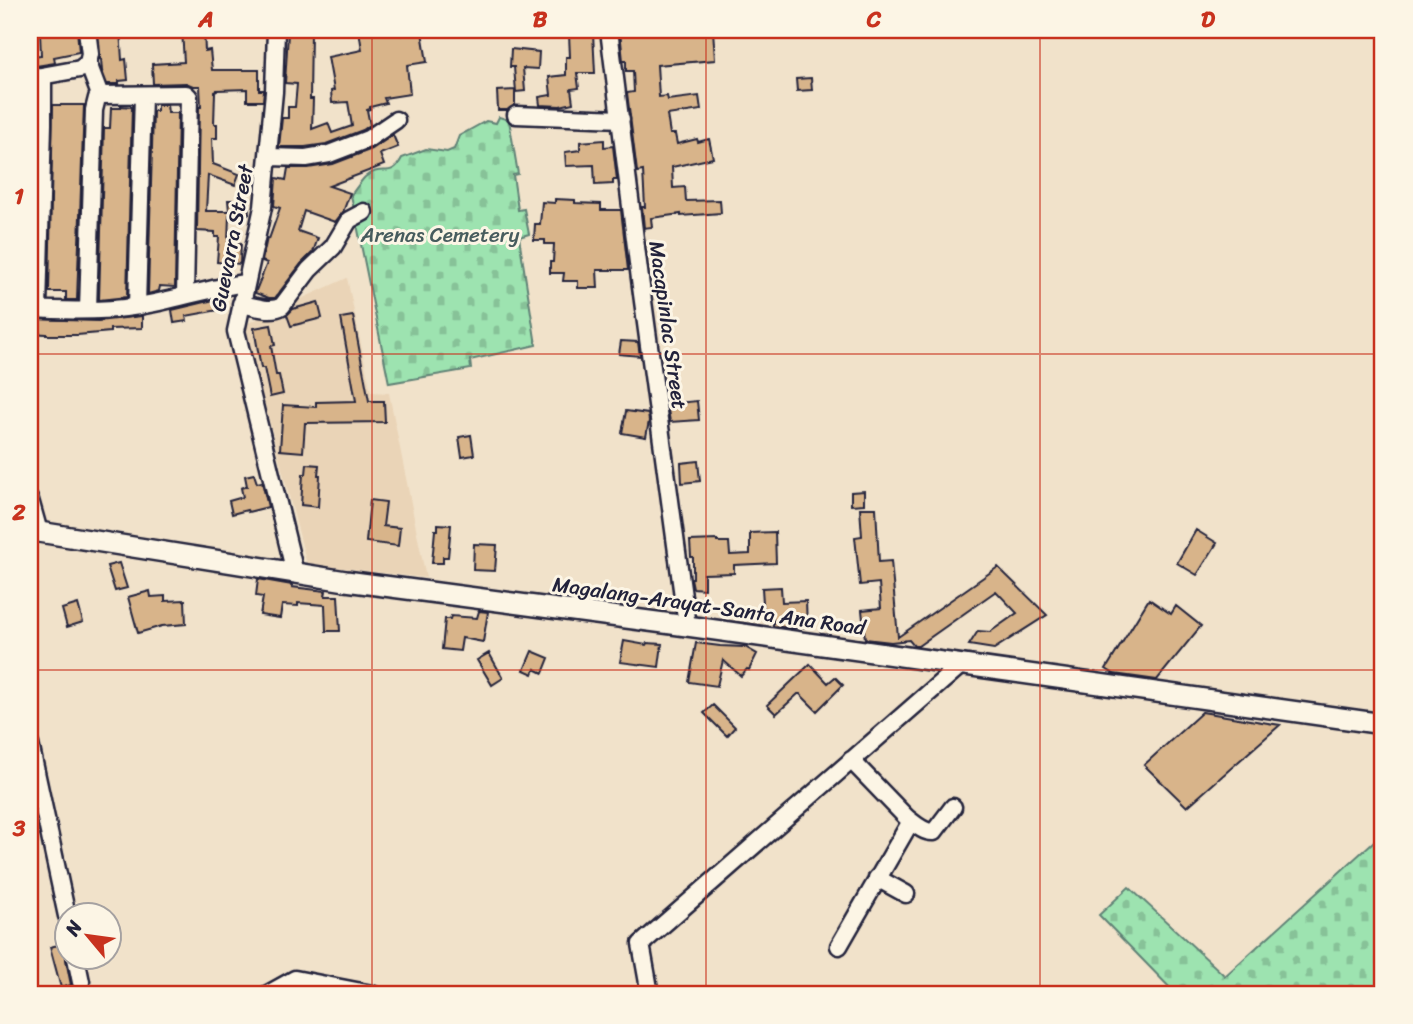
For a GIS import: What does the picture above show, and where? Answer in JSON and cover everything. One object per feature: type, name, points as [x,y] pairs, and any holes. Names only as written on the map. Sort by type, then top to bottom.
[{"type":"main road","name":"Magalang-Arayat-Santa Ana Road","points":[[35,532],[295,573],[1383,724]]},
{"type":"street","points":[[87,30],[90,54],[88,63],[100,95]]},
{"type":"street","name":"Guevarra Street","points":[[276,30],[274,92],[263,207],[236,331],[295,573]]},
{"type":"street","name":"Macapinlac Street","points":[[609,30],[687,626]]},
{"type":"street","points":[[88,63],[80,69],[37,77],[34,309],[88,310],[137,306],[245,283]]},
{"type":"street","points":[[100,95],[186,94],[189,97],[185,295]]},
{"type":"street","points":[[88,310],[94,110],[100,95]]},
{"type":"street","points":[[137,306],[143,95]]},
{"type":"street","points":[[516,115],[621,119]]},
{"type":"street","points":[[269,157],[306,158],[329,154],[368,138],[396,120]]},
{"type":"street","points":[[241,304],[268,309],[282,306],[309,270],[333,247],[349,220],[364,212]]},
{"type":"street","points":[[30,500],[35,532]]},
{"type":"street","points":[[650,994],[641,944],[962,664]]},
{"type":"street","points":[[30,744],[64,902]]},
{"type":"street","points":[[851,760],[911,821],[930,833],[934,832],[953,807]]},
{"type":"street","points":[[839,946],[911,821]]},
{"type":"street","points":[[877,878],[906,894]]},
{"type":"street","points":[[79,972],[81,982]]},
{"type":"street","points":[[268,994],[295,979],[304,979],[372,994]]},
{"type":"shaded area","points":[[347,278],[371,392],[389,393],[426,578],[307,564],[244,325]]},
{"type":"green space","name":"Arenas Cemetery","points":[[499,117],[509,120],[518,174],[513,175],[518,210],[524,209],[529,234],[519,237],[536,345],[470,360],[471,369],[389,383],[351,195],[371,173],[390,170],[398,165],[402,158],[426,149],[447,152],[454,149],[459,136],[486,121],[496,123]]},
{"type":"green space","points":[[1383,833],[1383,994],[1176,994],[1099,915],[1129,887],[1225,976]]},
{"type":"building","points":[[77,30],[79,52],[54,57],[55,63],[30,67],[30,56],[41,55],[40,33]]},
{"type":"building","points":[[98,30],[120,30],[122,60],[126,59],[128,80],[119,81],[119,84],[107,84],[100,59]]},
{"type":"building","points":[[182,30],[204,30],[205,51],[210,50],[212,70],[259,70],[259,90],[264,90],[263,101],[247,101],[247,89],[215,92],[214,124],[217,124],[217,138],[212,138],[213,164],[239,174],[235,185],[208,175],[206,211],[229,211],[228,200],[248,200],[249,214],[229,215],[228,242],[241,243],[240,264],[217,262],[219,237],[215,237],[215,232],[197,231],[200,86],[186,83],[153,84],[152,64],[184,62]]},
{"type":"building","points":[[299,30],[311,30],[312,129],[328,123],[332,133],[352,126],[348,102],[332,103],[331,91],[334,90],[328,57],[362,50],[359,30],[402,30],[402,35],[422,32],[427,62],[407,65],[410,94],[384,98],[386,103],[370,107],[367,110],[370,125],[363,130],[326,144],[279,147],[282,118],[288,118],[288,107],[295,107],[297,84],[285,83],[288,33],[299,34]]},
{"type":"building","points":[[713,30],[715,60],[657,65],[659,97],[667,96],[668,100],[699,96],[701,110],[667,115],[670,134],[675,134],[677,144],[709,139],[713,158],[672,167],[673,188],[685,187],[686,201],[720,200],[721,213],[651,218],[652,227],[644,228],[643,171],[637,172],[627,93],[634,92],[633,71],[626,71],[620,31]]},
{"type":"building","points":[[593,33],[595,73],[577,73],[579,88],[571,89],[573,103],[560,106],[540,105],[539,97],[551,95],[549,77],[566,75],[566,57],[570,57],[569,34]]},
{"type":"building","points":[[511,49],[539,52],[538,69],[523,68],[525,91],[516,92],[514,67],[510,67]]},
{"type":"building","points":[[811,78],[812,90],[797,91],[796,79]]},
{"type":"building","points":[[515,90],[515,105],[507,110],[498,110],[497,91]]},
{"type":"building","points":[[53,105],[84,105],[77,300],[66,300],[66,292],[49,292]]},
{"type":"building","points":[[157,105],[167,105],[168,113],[178,113],[175,287],[160,286],[159,291],[148,294],[153,111],[157,111]]},
{"type":"building","points":[[132,107],[127,297],[99,300],[104,128],[110,128],[111,108]]},
{"type":"building","points":[[393,135],[398,147],[380,154],[384,165],[329,186],[350,193],[343,212],[335,222],[304,211],[298,231],[318,238],[313,252],[275,298],[255,293],[267,263],[262,261],[267,238],[269,239],[280,208],[274,206],[276,178],[286,180],[288,168],[333,164],[372,149]]},
{"type":"building","points":[[604,140],[604,147],[613,146],[617,180],[613,180],[613,184],[595,185],[594,165],[566,166],[565,152],[580,150],[580,142]]},
{"type":"building","points":[[555,199],[601,204],[601,210],[621,210],[628,270],[597,270],[598,288],[578,288],[578,281],[563,281],[564,273],[550,273],[554,244],[545,244],[545,240],[534,240],[535,224],[540,224],[542,202],[555,203]]},
{"type":"building","points":[[222,298],[224,309],[186,316],[187,321],[174,323],[172,310]]},
{"type":"building","points":[[318,302],[322,318],[291,326],[287,315],[293,309]]},
{"type":"building","points":[[142,316],[142,328],[110,329],[110,332],[77,335],[30,333],[30,319],[98,321]]},
{"type":"building","points":[[353,316],[369,401],[384,401],[385,422],[305,423],[303,452],[280,450],[283,405],[316,407],[316,402],[356,401],[341,318]]},
{"type":"building","points":[[271,325],[276,375],[279,375],[283,394],[270,397],[264,368],[261,368],[254,328]]},
{"type":"building","points":[[621,341],[638,342],[640,356],[619,354]]},
{"type":"building","points":[[697,401],[699,420],[670,422],[667,404]]},
{"type":"building","points":[[626,411],[648,414],[646,437],[622,433]]},
{"type":"building","points":[[471,435],[474,455],[462,457],[459,437]]},
{"type":"building","points":[[698,461],[700,481],[682,483],[681,463]]},
{"type":"building","points":[[307,464],[319,465],[318,507],[301,505],[303,474],[306,474]]},
{"type":"building","points":[[254,474],[257,483],[262,482],[268,507],[232,514],[229,501],[243,497],[241,488],[247,486],[245,476]]},
{"type":"building","points":[[864,491],[864,504],[851,505],[851,492]]},
{"type":"building","points":[[370,500],[386,502],[383,526],[400,528],[398,546],[366,542]]},
{"type":"building","points":[[860,508],[876,508],[879,562],[891,561],[898,637],[998,567],[1047,615],[994,649],[969,645],[978,631],[990,632],[1017,613],[996,591],[918,646],[914,646],[909,640],[891,642],[865,639],[862,610],[881,608],[879,583],[860,585],[855,537],[862,536]]},
{"type":"building","points":[[438,524],[451,525],[448,557],[443,557],[443,563],[432,563],[435,530],[438,530]]},
{"type":"building","points":[[1196,530],[1217,543],[1197,575],[1177,563]]},
{"type":"building","points":[[775,532],[776,563],[734,565],[734,573],[704,574],[704,589],[693,588],[690,541],[729,542],[730,555],[750,554],[750,533]]},
{"type":"building","points":[[474,544],[497,545],[495,571],[473,570]]},
{"type":"building","points":[[119,563],[127,588],[115,591],[107,566]]},
{"type":"building","points":[[258,579],[326,591],[325,596],[338,596],[340,631],[326,631],[325,605],[282,605],[280,618],[260,615],[263,597],[256,596]]},
{"type":"building","points":[[781,587],[782,602],[806,601],[807,627],[773,626],[773,618],[764,618],[762,588]]},
{"type":"building","points":[[150,591],[151,597],[165,596],[165,601],[185,600],[186,624],[162,626],[138,633],[128,597]]},
{"type":"building","points":[[1149,599],[1171,614],[1176,606],[1201,626],[1157,680],[1114,674],[1106,669]]},
{"type":"building","points":[[78,604],[83,622],[67,627],[62,609]]},
{"type":"building","points":[[479,611],[488,612],[483,642],[462,638],[460,651],[442,649],[445,619],[450,619],[451,616],[477,618]]},
{"type":"building","points":[[624,641],[646,645],[662,644],[659,667],[620,662]]},
{"type":"building","points":[[696,643],[745,647],[757,654],[749,670],[741,676],[723,660],[717,686],[689,682]]},
{"type":"building","points":[[532,651],[549,658],[543,673],[535,669],[533,674],[524,670]]},
{"type":"building","points":[[489,653],[503,678],[492,685],[477,660]]},
{"type":"building","points":[[810,664],[828,683],[835,677],[843,685],[817,711],[798,694],[776,714],[767,705]]},
{"type":"building","points":[[713,705],[735,727],[727,736],[704,713]]},
{"type":"building","points":[[1202,712],[1280,725],[1187,807],[1144,765]]},
{"type":"building","points":[[57,972],[68,972],[71,985],[61,988]]}]
